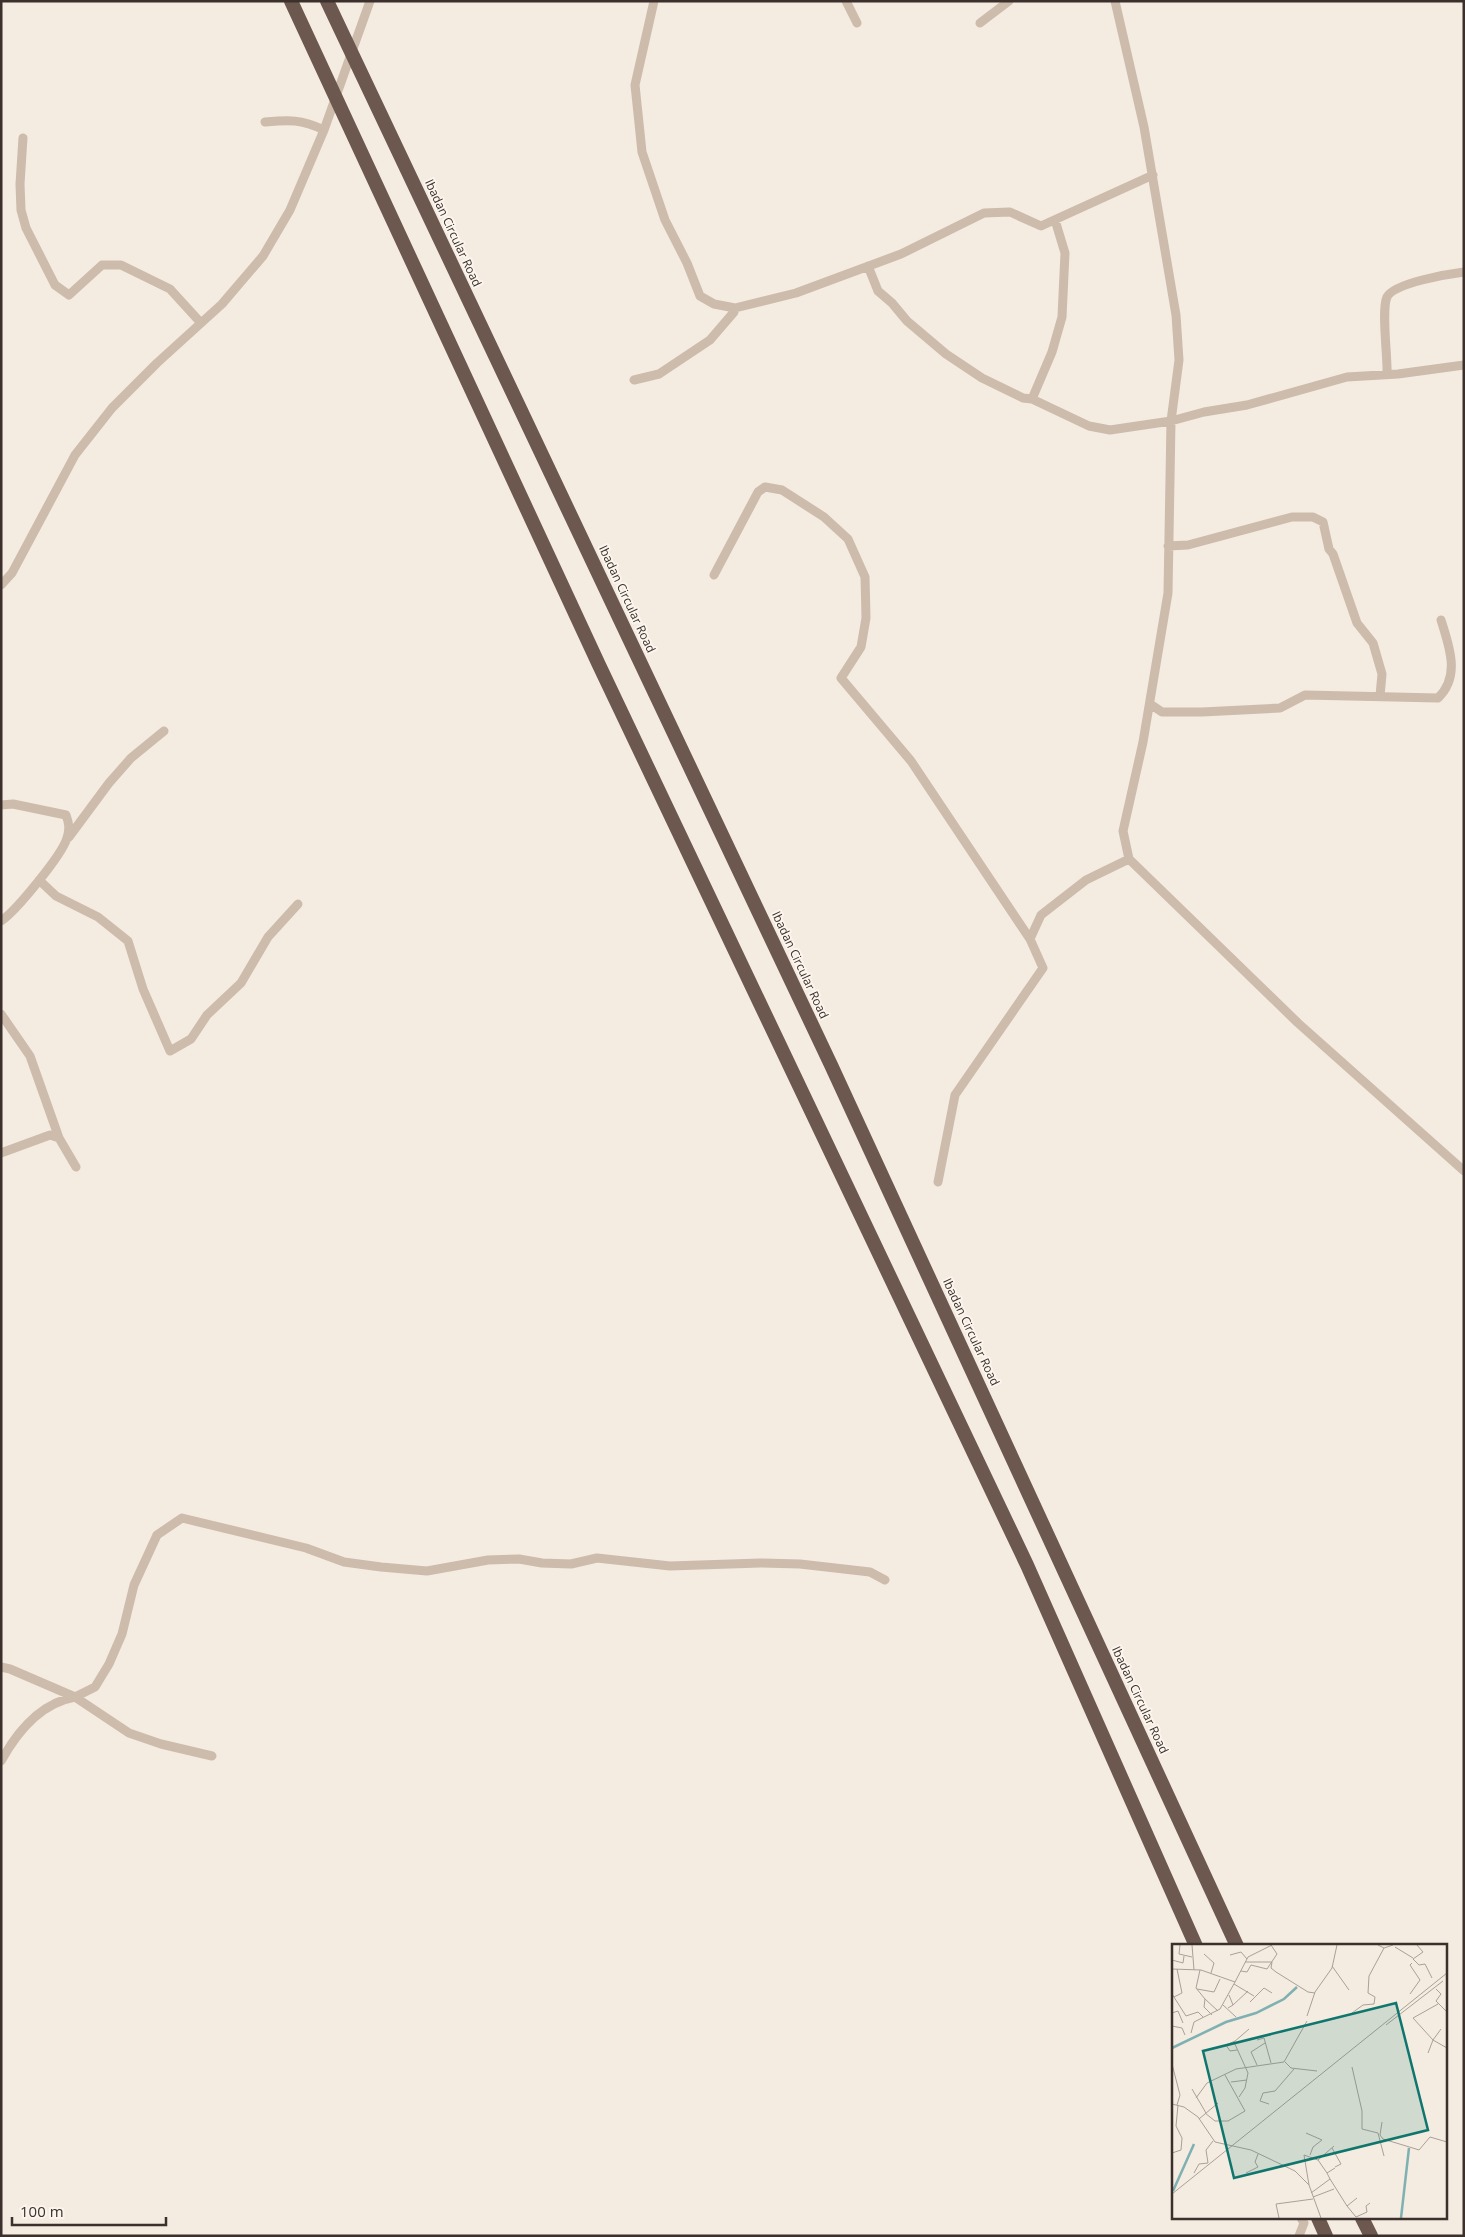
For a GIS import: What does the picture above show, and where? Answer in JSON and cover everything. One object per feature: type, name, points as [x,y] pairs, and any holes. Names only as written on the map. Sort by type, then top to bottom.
[{"type":"highway","points":[[291,1],[599,666],[1027,1565],[1195,1944]]},
{"type":"highway","name":"Ibadan Circular Road","points":[[327,1],[831,1065],[1236,1944]]},
{"type":"highway","points":[[1319,2220],[1326,2236]]},
{"type":"highway","points":[[1363,2220],[1370,2236]]},
{"type":"street","points":[[1,585],[12,573],[75,455],[112,408],[156,363],[222,304],[263,256],[290,210],[324,130],[370,1]]},
{"type":"street","points":[[654,1],[635,85],[642,152],[665,220],[687,263],[700,296],[714,304],[734,308],[796,293],[902,254],[984,213],[1010,212],[1041,226],[1153,175]]},
{"type":"street","points":[[846,1],[857,23]]},
{"type":"street","points":[[980,23],[1009,1]]},
{"type":"street","points":[[1115,1],[1153,175],[1176,314],[1179,360],[1171,421],[1168,593],[1143,742],[1123,831],[1129,859],[1298,1023],[1464,1171]]},
{"type":"street","points":[[264,122],[294,120],[311,124],[324,130]]},
{"type":"street","points":[[23,138],[20,184],[21,210],[26,228],[55,285],[69,294],[102,265],[121,265],[170,289],[201,323]]},
{"type":"street","points":[[1032,399],[1052,352],[1062,317],[1065,253],[1055,220]]},
{"type":"street","points":[[868,266],[878,291],[907,321],[946,354],[982,378],[1023,398],[1032,399],[1089,426],[1110,430],[1171,421],[1290,394],[1347,378],[1464,365]]},
{"type":"street","points":[[1387,375],[1385,309],[1388,297],[1393,290],[1448,274],[1464,272]]},
{"type":"street","points":[[634,380],[659,374],[710,340],[734,312],[734,308]]},
{"type":"street","points":[[714,575],[758,492],[765,487],[782,490],[824,517],[848,539],[865,577],[866,618],[861,647],[841,678],[911,761],[1030,939],[1043,968],[955,1095],[938,1182]]},
{"type":"street","points":[[1168,546],[1188,545],[1292,517],[1313,516],[1322,522],[1329,549],[1333,554],[1357,623],[1372,643],[1382,674],[1380,696]]},
{"type":"street","points":[[1150,704],[1162,712],[1280,708],[1305,694],[1438,698],[1446,691],[1452,668],[1450,648],[1441,620]]},
{"type":"street","points":[[1,921],[11,915],[40,880],[67,839],[109,783],[131,758],[164,731]]},
{"type":"street","points":[[1,805],[13,804],[66,815],[69,824],[67,839]]},
{"type":"street","points":[[1030,939],[1040,915],[1086,880],[1129,859]]},
{"type":"street","points":[[40,880],[56,896],[98,917],[128,941],[143,989],[170,1051],[191,1039],[207,1015],[241,984],[268,937],[298,904]]},
{"type":"street","points":[[1,1014],[30,1056],[58,1138],[76,1167]]},
{"type":"street","points":[[1,1153],[50,1134],[58,1138]]},
{"type":"street","points":[[1,1761],[24,1726],[63,1699],[75,1697],[95,1687],[109,1664],[122,1634],[134,1585],[157,1535],[182,1518],[306,1548],[344,1562],[427,1571],[488,1560],[519,1559],[542,1563],[571,1564],[597,1558],[670,1566],[760,1563],[800,1564],[870,1572],[885,1580]]},
{"type":"street","points":[[1,1667],[10,1669],[75,1697],[129,1733],[161,1744],[212,1756]]},
{"type":"street","points":[[1300,2236],[1304,2223],[1302,2220]]}]
